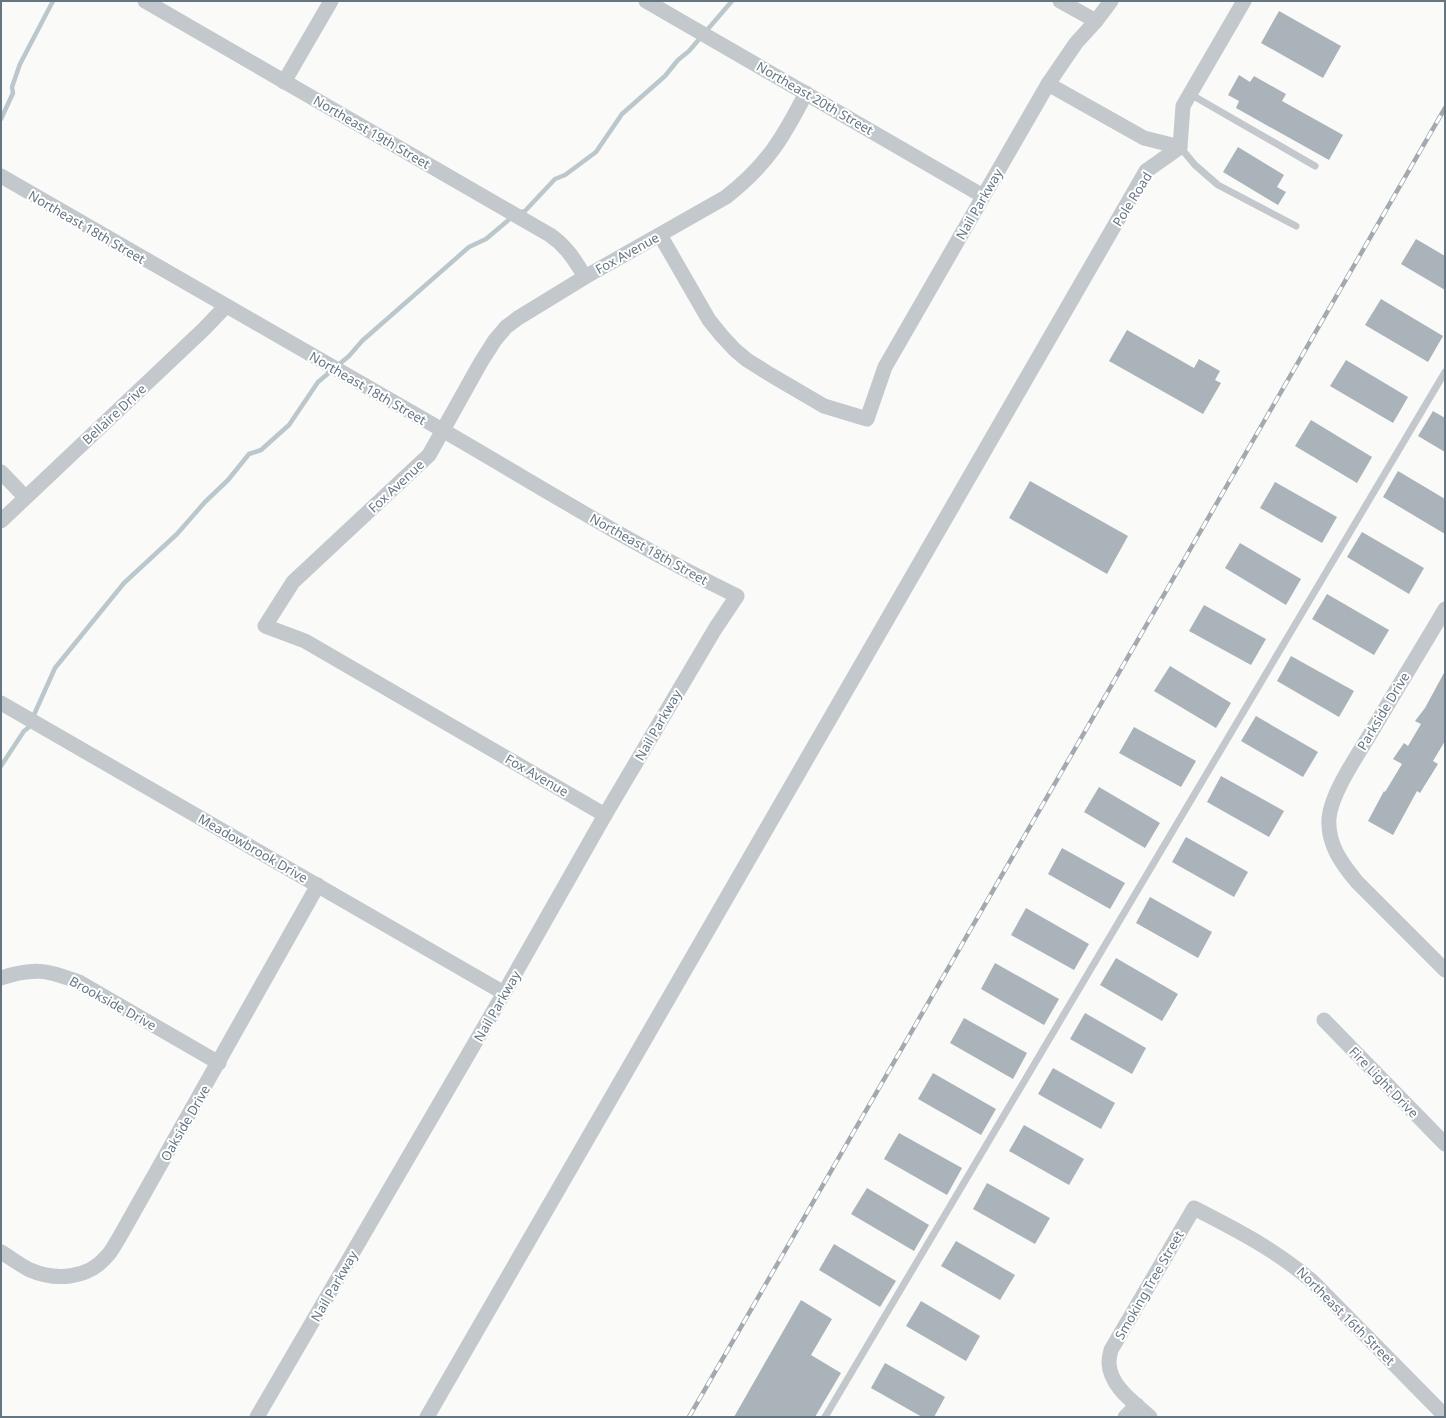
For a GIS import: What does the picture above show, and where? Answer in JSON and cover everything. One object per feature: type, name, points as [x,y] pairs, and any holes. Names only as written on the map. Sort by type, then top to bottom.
[{"type":"street","name":"Northeast 19th Street","points":[[145,1],[560,241],[585,277]]},
{"type":"street","points":[[284,82],[331,1]]},
{"type":"street","name":"Northeast 20th Street","points":[[646,1],[983,196]]},
{"type":"street","points":[[1060,1],[1096,21]]},
{"type":"street","name":"Nail Parkway","points":[[660,235],[709,320],[735,350],[765,372],[824,406],[867,419],[885,367],[1048,84],[1076,43],[1096,21],[1111,1]]},
{"type":"street","points":[[1048,84],[1144,138],[1180,147],[1183,106],[1244,1]]},
{"type":"street","name":"Fox Avenue","points":[[605,815],[306,641],[265,626],[293,582],[429,454],[444,431],[481,362],[495,340],[506,327],[585,277],[726,197],[745,182],[759,168],[782,138],[806,93]]},
{"type":"street","name":"Pole Road","points":[[427,1417],[1146,171],[1180,147]]},
{"type":"street","name":"Northeast 18th Street","points":[[1,176],[146,262],[444,431],[629,540],[737,596]]},
{"type":"street","name":"Bellaire Drive","points":[[1,521],[199,334],[226,306]]},
{"type":"street","points":[[1,472],[25,497]]},
{"type":"street","name":"Nail Parkway","points":[[257,1417],[504,993],[605,815],[715,629],[737,596]]},
{"type":"street","name":"Parkside Drive","points":[[1445,609],[1350,766],[1335,796],[1329,817],[1329,832],[1333,846],[1345,868],[1357,882],[1445,970]]},
{"type":"street","name":"Meadowbrook Drive","points":[[4,705],[504,993]]},
{"type":"street","name":"Oakside Drive","points":[[1,1252],[30,1269],[53,1277],[66,1277],[91,1270],[107,1256],[119,1238],[219,1063],[318,885]]},
{"type":"street","name":"Brookside Drive","points":[[1,978],[27,971],[54,973],[79,982],[219,1063]]},
{"type":"street","name":"Fire Light Drive","points":[[1324,1020],[1445,1144]]},
{"type":"street","name":"Smoking Tree Street","points":[[1137,1405],[1122,1392],[1115,1382],[1109,1363],[1111,1350],[1194,1208]]},
{"type":"street","name":"Northeast 16th Street","points":[[1194,1208],[1257,1242],[1294,1266],[1313,1282],[1445,1416]]},
{"type":"street","points":[[1125,1417],[1137,1405],[1150,1417]]},
{"type":"lane","points":[[1190,94],[1315,166]]},
{"type":"lane","points":[[1180,147],[1195,165],[1218,185],[1296,226]]},
{"type":"lane","points":[[825,1417],[1445,372]]},
{"type":"building","points":[[1279,11],[1341,46],[1323,78],[1261,43]]},
{"type":"building","points":[[1239,75],[1250,82],[1254,76],[1286,94],[1282,101],[1343,135],[1329,160],[1236,108],[1239,101],[1228,95]]},
{"type":"building","points":[[1238,147],[1284,175],[1277,187],[1286,192],[1278,205],[1223,172]]},
{"type":"building","points":[[1416,239],[1445,256],[1445,290],[1401,264]]},
{"type":"building","points":[[1381,299],[1443,336],[1428,362],[1365,325]]},
{"type":"building","points":[[1127,330],[1194,368],[1199,359],[1220,371],[1215,380],[1221,383],[1203,414],[1109,361]]},
{"type":"building","points":[[1346,360],[1408,397],[1393,423],[1330,386]]},
{"type":"building","points":[[1433,411],[1445,418],[1445,452],[1418,436]]},
{"type":"building","points":[[1311,420],[1372,457],[1357,483],[1295,446]]},
{"type":"building","points":[[1398,471],[1445,499],[1445,534],[1383,497]]},
{"type":"building","points":[[1030,481],[1128,536],[1107,574],[1009,518]]},
{"type":"building","points":[[1275,482],[1337,517],[1322,543],[1260,508]]},
{"type":"building","points":[[1362,532],[1424,568],[1409,594],[1347,557]]},
{"type":"building","points":[[1240,543],[1301,579],[1286,605],[1225,568]]},
{"type":"building","points":[[1327,594],[1389,630],[1374,655],[1312,619]]},
{"type":"building","points":[[1204,605],[1266,639],[1251,665],[1189,631]]},
{"type":"building","points":[[1291,656],[1354,691],[1339,717],[1277,681]]},
{"type":"building","points":[[1170,666],[1231,703],[1216,728],[1154,691]]},
{"type":"building","points":[[1445,671],[1445,741],[1433,761],[1438,764],[1420,793],[1417,791],[1393,835],[1368,821],[1384,791],[1385,792],[1402,764],[1393,759],[1404,743],[1408,746],[1421,724],[1415,721],[1425,708]]},
{"type":"building","points":[[1256,716],[1318,752],[1303,777],[1241,741]]},
{"type":"building","points":[[1134,727],[1196,761],[1181,787],[1119,753]]},
{"type":"building","points":[[1221,776],[1284,811],[1269,837],[1207,802]]},
{"type":"building","points":[[1099,787],[1160,823],[1145,848],[1084,812]]},
{"type":"building","points":[[1186,837],[1248,872],[1234,897],[1172,862]]},
{"type":"building","points":[[1062,848],[1125,883],[1110,909],[1048,874]]},
{"type":"building","points":[[1150,897],[1212,932],[1198,958],[1136,923]]},
{"type":"building","points":[[1026,908],[1089,944],[1074,970],[1011,935]]},
{"type":"building","points":[[1116,958],[1178,994],[1162,1021],[1100,985]]},
{"type":"building","points":[[995,963],[1059,999],[1044,1025],[981,989]]},
{"type":"building","points":[[1085,1013],[1146,1048],[1132,1074],[1070,1039]]},
{"type":"building","points":[[964,1018],[1027,1053],[1013,1079],[950,1043]]},
{"type":"building","points":[[1053,1068],[1115,1103],[1101,1129],[1038,1094]]},
{"type":"building","points":[[933,1073],[996,1109],[981,1135],[918,1099]]},
{"type":"building","points":[[1024,1125],[1084,1159],[1069,1185],[1009,1151]]},
{"type":"building","points":[[899,1133],[962,1168],[947,1195],[884,1159]]},
{"type":"building","points":[[987,1183],[1050,1218],[1035,1244],[973,1209]]},
{"type":"building","points":[[867,1188],[929,1225],[914,1251],[851,1214]]},
{"type":"building","points":[[956,1241],[1015,1275],[1000,1300],[941,1266]]},
{"type":"building","points":[[834,1244],[896,1281],[880,1307],[819,1270]]},
{"type":"building","points":[[801,1300],[832,1319],[811,1355],[841,1373],[815,1417],[734,1417]]},
{"type":"building","points":[[921,1301],[980,1336],[966,1361],[906,1326]]},
{"type":"building","points":[[885,1363],[945,1397],[934,1417],[922,1417],[871,1388]]},
{"type":"waterway","points":[[1,119],[13,93],[12,87],[20,64],[53,1]]},
{"type":"waterway","points":[[518,213],[525,211],[555,179],[565,175],[596,152],[622,114],[665,76],[678,60],[689,51],[732,1]]},
{"type":"waterway","points":[[1,766],[24,731],[28,728],[55,668],[124,583],[177,534],[205,502],[228,480],[249,454],[261,450],[289,425],[318,382],[349,356],[362,341],[469,247],[486,239],[512,217]]},
{"type":"railway","points":[[689,1417],[1445,108]]}]
